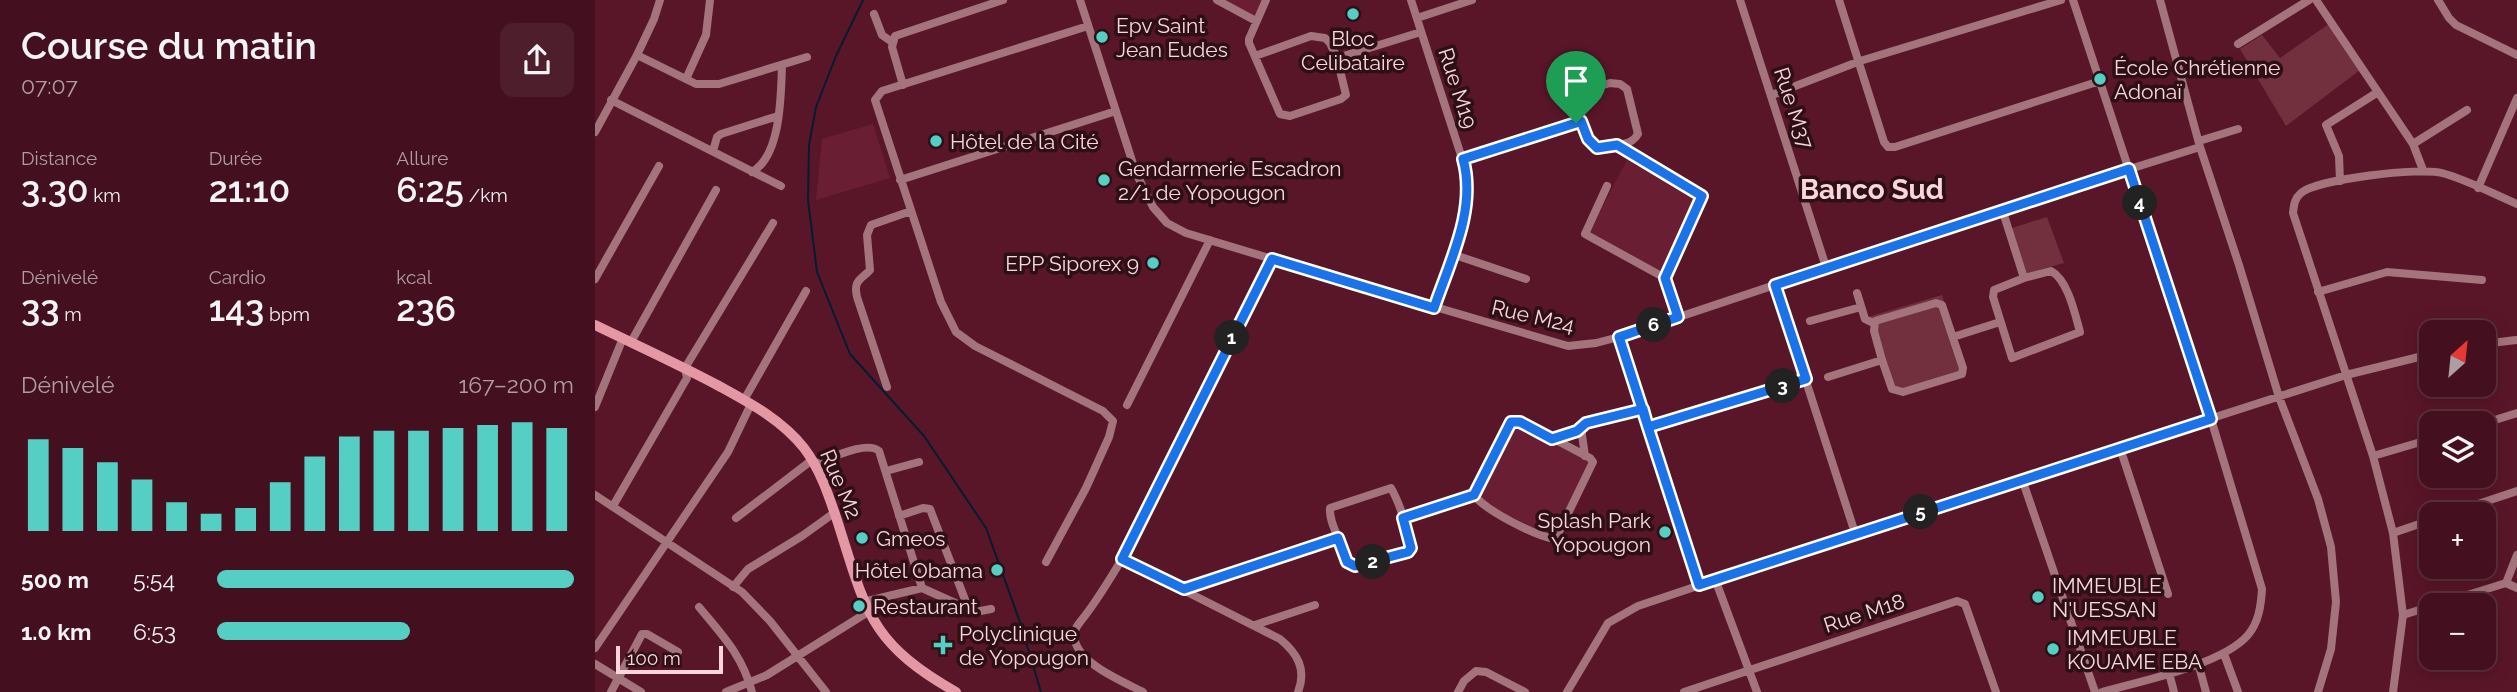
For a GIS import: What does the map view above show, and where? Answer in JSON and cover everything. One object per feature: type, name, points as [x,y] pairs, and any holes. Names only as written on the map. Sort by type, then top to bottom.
[{"type":"street","points":[[595,132],[637,55],[660,0]]},
{"type":"street","points":[[686,79],[706,35],[710,0]]},
{"type":"street","points":[[892,41],[901,33],[1003,0]]},
{"type":"street","name":"Rue M24","points":[[1080,0],[1136,173],[1153,207],[1167,223],[1210,240],[1564,345],[1582,345],[1619,337],[2129,169],[2238,129]]},
{"type":"street","points":[[1217,0],[1256,21]]},
{"type":"street","points":[[1255,56],[1315,35],[1325,38],[1336,58],[1346,91],[1344,98],[1285,117],[1276,110],[1248,39],[1266,0]]},
{"type":"street","name":"Rue M19","points":[[1411,0],[1468,177],[1467,205],[1434,308]]},
{"type":"street","points":[[1417,18],[1472,0]]},
{"type":"street","name":"Rue M37","points":[[1741,0],[1826,267]]},
{"type":"street","points":[[1839,0],[1884,142],[1888,147],[2100,81]]},
{"type":"street","points":[[1772,95],[1860,61],[2061,0]]},
{"type":"street","points":[[2073,0],[2211,419],[2262,589],[2259,614],[2249,634],[2224,654],[2102,692]]},
{"type":"street","points":[[2160,0],[2200,144],[2279,397],[2325,520],[2335,578],[2336,602],[2331,649],[2318,692]]},
{"type":"street","points":[[2238,44],[2309,0]]},
{"type":"street","points":[[2316,0],[2413,144],[2423,170]]},
{"type":"street","points":[[2438,0],[2456,25],[2517,55]]},
{"type":"street","points":[[874,14],[882,35],[892,41],[903,85]]},
{"type":"street","points":[[1046,562],[1086,488],[1109,437],[1112,421],[1103,411],[975,346],[956,332],[941,302],[875,100],[882,92],[1088,26]]},
{"type":"street","points":[[1336,58],[1421,32]]},
{"type":"street","points":[[637,55],[697,84],[719,84],[807,57]]},
{"type":"street","points":[[752,172],[761,167],[771,151],[778,116],[782,65]]},
{"type":"street","points":[[1610,83],[1624,86],[1638,134],[1631,142],[1617,145],[1597,148],[1588,139],[1581,121],[1578,99],[1583,91],[1610,83]]},
{"type":"street","points":[[2340,181],[2339,156],[2326,125],[2378,92]]},
{"type":"street","points":[[2478,188],[2517,98]]},
{"type":"street","points":[[611,100],[781,186]]},
{"type":"street","points":[[2413,144],[2467,110]]},
{"type":"street","points":[[900,180],[1116,111]]},
{"type":"street","points":[[713,151],[717,137],[721,134],[778,116]]},
{"type":"street","points":[[1463,159],[1581,121]]},
{"type":"street","points":[[1617,145],[1702,196],[1665,278],[1678,317]]},
{"type":"street","points":[[595,279],[659,166]]},
{"type":"street","points":[[2393,692],[2403,615],[2393,533],[2374,456],[2293,213],[2294,202],[2301,192],[2340,181],[2423,170],[2442,173],[2517,204]]},
{"type":"street","points":[[1607,187],[1585,234],[1665,278]]},
{"type":"street","points":[[595,407],[627,340],[716,190]]},
{"type":"street","points":[[2002,209],[2024,278]]},
{"type":"street","points":[[887,387],[855,285],[857,280],[870,270],[868,229],[875,222],[911,211]]},
{"type":"street","points":[[613,506],[687,378],[685,368],[773,223]]},
{"type":"street","points":[[1127,405],[1210,240]]},
{"type":"street","points":[[1452,254],[1526,279]]},
{"type":"street","points":[[1143,692],[1100,670],[1081,652],[1074,637],[1079,623],[1099,598],[1122,559],[1272,259]]},
{"type":"street","points":[[2051,271],[2066,290],[2080,333],[2012,358],[2000,323],[1993,297],[1994,290],[2051,271]]},
{"type":"street","points":[[2318,292],[2387,272],[2482,280]]},
{"type":"street","points":[[1775,285],[1855,533]]},
{"type":"street","points":[[595,648],[728,452],[747,402],[806,291]]},
{"type":"street","points":[[1857,293],[1866,321],[1873,323],[1940,303],[1963,372],[1944,381],[1897,392],[1892,389],[1873,323]]},
{"type":"street","points":[[1810,321],[1861,307]]},
{"type":"street","points":[[1953,337],[2000,323]]},
{"type":"street","name":"Rue M2","points":[[595,325],[685,368],[784,426],[813,462],[834,513],[866,607],[885,639],[908,662],[956,692]]},
{"type":"street","points":[[1619,337],[1699,585]]},
{"type":"street","points":[[2496,342],[2516,340]]},
{"type":"street","points":[[1567,692],[1608,623],[1639,606],[1855,533],[2346,375],[2419,357]]},
{"type":"street","points":[[1828,377],[1882,360]]},
{"type":"street","points":[[1648,427],[1806,379]]},
{"type":"street","points":[[1552,439],[1581,428],[1586,423],[1643,409]]},
{"type":"street","points":[[2496,420],[2517,413]]},
{"type":"street","points":[[1403,518],[1474,495],[1511,422],[1520,422],[1592,460],[1592,465],[1554,538],[1495,512],[1474,495]]},
{"type":"street","points":[[1581,428],[1585,456]]},
{"type":"street","points":[[2374,456],[2419,443]]},
{"type":"street","points":[[736,518],[813,462],[869,446],[879,451],[922,588]]},
{"type":"street","points":[[2120,448],[2168,594]]},
{"type":"street","points":[[886,471],[919,462]]},
{"type":"street","points":[[2022,479],[2095,692]]},
{"type":"street","points":[[1391,488],[1411,548],[1408,552],[1355,566],[1347,562],[1338,538],[1329,513],[1332,507],[1391,488]]},
{"type":"street","points":[[2484,502],[2517,491]]},
{"type":"street","points":[[595,495],[733,587],[771,621],[826,692]]},
{"type":"street","points":[[899,516],[922,508],[930,509],[969,610]]},
{"type":"street","points":[[733,587],[748,569],[834,513]]},
{"type":"street","points":[[2393,533],[2419,524]]},
{"type":"street","points":[[1184,589],[1338,538]]},
{"type":"street","points":[[2507,583],[2517,555]]},
{"type":"street","points":[[1122,559],[1280,639],[1297,657],[1302,667],[1298,692]]},
{"type":"street","points":[[1715,579],[1757,692]]},
{"type":"street","points":[[2403,615],[2507,583],[2517,588]]},
{"type":"street","points":[[726,692],[751,687],[866,607],[922,588],[969,610],[981,612],[991,609]]},
{"type":"street","name":"Rue M18","points":[[1684,692],[1957,601],[1965,604],[1996,692]]},
{"type":"street","points":[[1255,625],[1315,605]]},
{"type":"street","points":[[699,607],[734,648],[751,687]]},
{"type":"street","points":[[611,692],[642,634],[647,634],[678,652]]},
{"type":"street","points":[[2224,654],[2238,692]]},
{"type":"street","points":[[2198,663],[2206,692]]},
{"type":"street","points":[[595,664],[641,692]]},
{"type":"street","points":[[1458,692],[1464,681],[1476,671],[1486,672],[1525,692]]},
{"type":"street","points":[[2169,673],[2174,692]]},
{"type":"shaded area","points":[[1224,0],[1266,0],[1257,18]]},
{"type":"shaded area","points":[[2329,24],[2360,70],[2286,126],[2240,49],[2262,35],[2280,58]]},
{"type":"shaded area","points":[[873,124],[890,178],[816,200],[822,139]]},
{"type":"shaded area","points":[[1628,158],[1701,197],[1663,274],[1588,235]]},
{"type":"shaded area","points":[[2047,217],[2064,263],[2025,274],[2009,229]]},
{"type":"shaded area","points":[[1942,295],[1965,370],[1891,393],[1868,317]]},
{"type":"shaded area","points":[[1516,426],[1592,463],[1558,531],[1550,537],[1486,505],[1480,499]]},
{"type":"waterway","points":[[863,0],[836,56],[816,107],[809,145],[808,200],[817,272],[850,354],[924,436],[986,528],[1020,622],[1041,692]]},
{"type":"place","name":"Bloc Celibataire","points":[[1353,14]]},
{"type":"place","name":"Epv Saint Jean Eudes","points":[[1102,37]]},
{"type":"place","name":"École Chrétienne Adonaï","points":[[2100,79]]},
{"type":"place","name":"Hôtel de la Cité","points":[[936,141]]},
{"type":"place","name":"Gendarmerie Escadron 2/1 de Yopougon","points":[[1104,180]]},
{"type":"place","name":"EPP Siporex 9","points":[[1153,263]]},
{"type":"place","name":"Splash Park Yopougon","points":[[1665,532]]},
{"type":"place","name":"Gmeos","points":[[862,538]]},
{"type":"place","name":"Hôtel Obama","points":[[997,570]]},
{"type":"place","name":"IMMEUBLE N'UESSAN","points":[[2038,597]]},
{"type":"place","name":"Restaurant","points":[[859,606]]},
{"type":"place","name":"Polyclinique de Yopougon","points":[[943,645]]},
{"type":"place","name":"IMMEUBLE KOUAME EBA","points":[[2053,649]]},
{"type":"district","name":"Banco Sud","points":[[1872,189]]},
{"type":"route","points":[[1576,123],[1463,159],[1468,177],[1467,205],[1434,308],[1272,259],[1122,559],[1184,589],[1338,538],[1347,562],[1355,566],[1408,552],[1411,548],[1403,518],[1474,495],[1511,422],[1520,422],[1552,439],[1577,431],[1586,423],[1643,409],[1648,427],[1806,379],[1775,285],[2129,169],[2211,419],[1699,585],[1648,427],[1643,409],[1619,337],[1678,317],[1665,278],[1702,196],[1617,145],[1597,148],[1588,139],[1581,121],[1576,123]]}]
